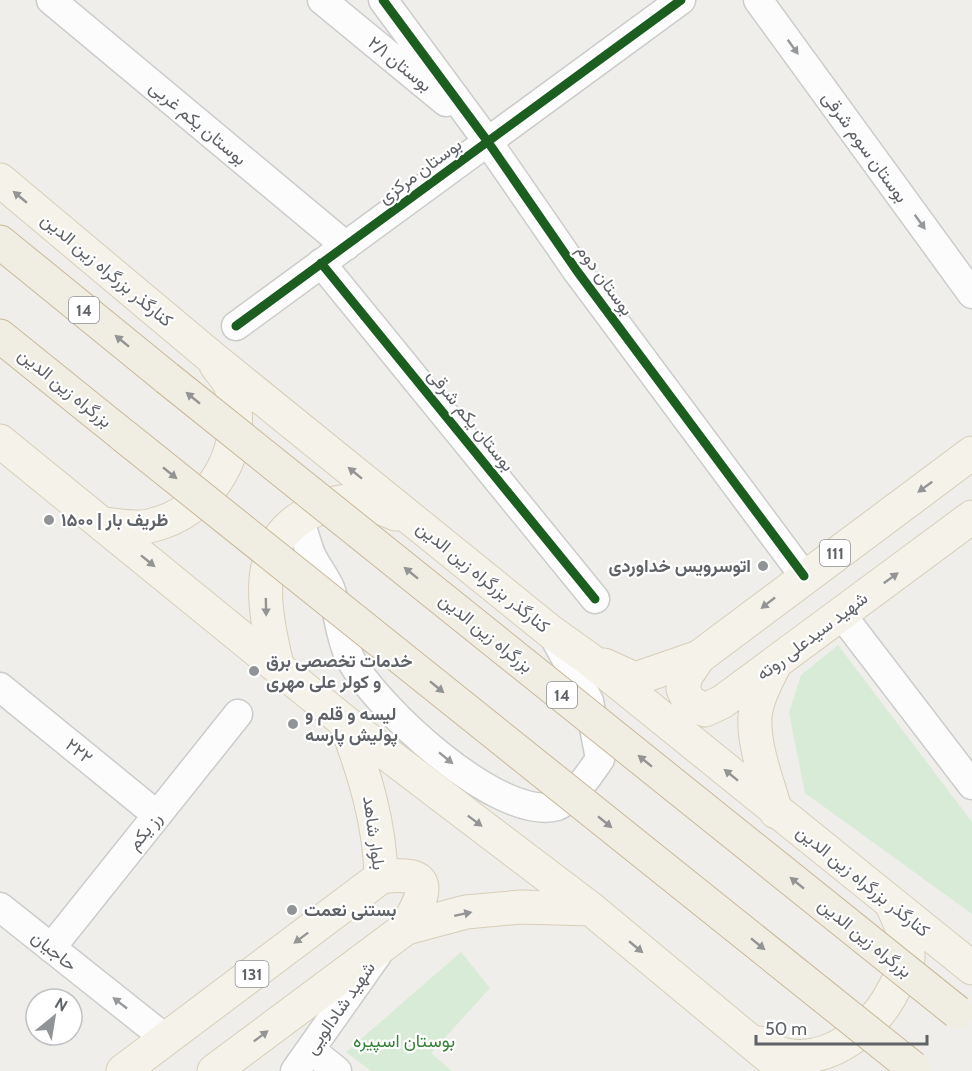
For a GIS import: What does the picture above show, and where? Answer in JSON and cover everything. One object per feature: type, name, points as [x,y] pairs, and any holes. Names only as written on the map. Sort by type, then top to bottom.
[{"type":"highway","name":"بزرگراه زین الدین","points":[[0,242],[964,1018]]},
{"type":"highway","name":"بزرگراه زین الدین","points":[[0,336],[915,1070]]},
{"type":"main road","name":"کنارگذر بزرگراه زین الدین","points":[[0,180],[210,356],[551,632],[589,658],[776,812],[972,968]]},
{"type":"main road","points":[[103,524],[149,526],[191,509],[222,476],[236,432],[231,387],[210,356]]},
{"type":"main road","points":[[0,441],[345,722],[591,909],[786,1071]]},
{"type":"main road","name":"شهید سیدعلی روته","points":[[971,521],[722,702],[705,710],[689,702],[682,689],[686,676],[699,657],[804,576],[972,453]]},
{"type":"main road","points":[[277,665],[266,615],[266,573],[276,542],[299,518],[334,501],[366,502],[417,523]]},
{"type":"main road","name":"شهید سیدعلی روته","points":[[589,658],[635,679],[699,657]]},
{"type":"main road","points":[[776,663],[763,688],[755,716],[760,751],[776,812]]},
{"type":"main road","name":"بلوار شاهد","points":[[123,1071],[381,877],[375,818],[364,773],[345,722]]},
{"type":"main road","points":[[381,877],[407,874],[418,879],[422,885],[423,894],[395,937]]},
{"type":"main road","points":[[744,1036],[784,1055],[810,1055],[839,1047],[874,1020],[892,993],[908,959],[904,934],[892,905]]},
{"type":"main road","points":[[214,1071],[395,937],[466,912],[520,907],[591,909]]},
{"type":"street","name":"بوستان یکم غربی","points":[[51,0],[346,246]]},
{"type":"street","name":"بوستان ۲/۱","points":[[322,0],[483,135]]},
{"type":"street","name":"بوستان دوم","points":[[383,0],[483,135],[577,271],[804,576]]},
{"type":"street","name":"بوستان مرکزی","points":[[236,326],[346,246],[483,135],[681,0]]},
{"type":"street","name":"بوستان سوم شرقی","points":[[758,0],[972,294]]},
{"type":"street","name":"بوستان یکم شرقی","points":[[321,263],[595,599]]},
{"type":"street","points":[[299,518],[311,553],[330,587],[350,658],[393,716],[484,789],[537,807],[558,806],[582,784],[600,759],[589,701],[551,632]]},
{"type":"street","points":[[841,614],[972,785]]},
{"type":"street","name":"۲۲۲","points":[[0,687],[157,815]]},
{"type":"street","name":"رز یکم","points":[[51,948],[238,714]]},
{"type":"street","points":[[502,719],[582,784]]},
{"type":"street","name":"حاجیان","points":[[0,907],[166,1039]]},
{"type":"street","name":"شهید شادالویی","points":[[303,1060],[395,937]]},
{"type":"street","points":[[303,1060],[337,1071]]},
{"type":"green space","points":[[838,645],[972,822],[972,914],[805,793],[789,713],[801,675]]},
{"type":"green space","name":"بوستان اسپیره","points":[[461,952],[490,988],[431,1053],[452,1071],[371,1071],[346,1052]]},
{"type":"cycle path","points":[[383,0],[488,142],[577,271],[804,576]]},
{"type":"cycle path","points":[[236,326],[681,0]]},
{"type":"cycle path","points":[[321,263],[595,599]]},
{"type":"place","name":"ظریف بار | ۱۵۰۰","points":[[49,520]]},
{"type":"place","name":"اتوسرویس خداوردی","points":[[763,566]]},
{"type":"place","name":"خدمات تخصصی برق و کولر علی مهری","points":[[254,671]]},
{"type":"place","name":"لیسه و قلم و پولیش پارسه","points":[[293,724]]},
{"type":"place","name":"بستنی نعمت","points":[[292,910]]}]
